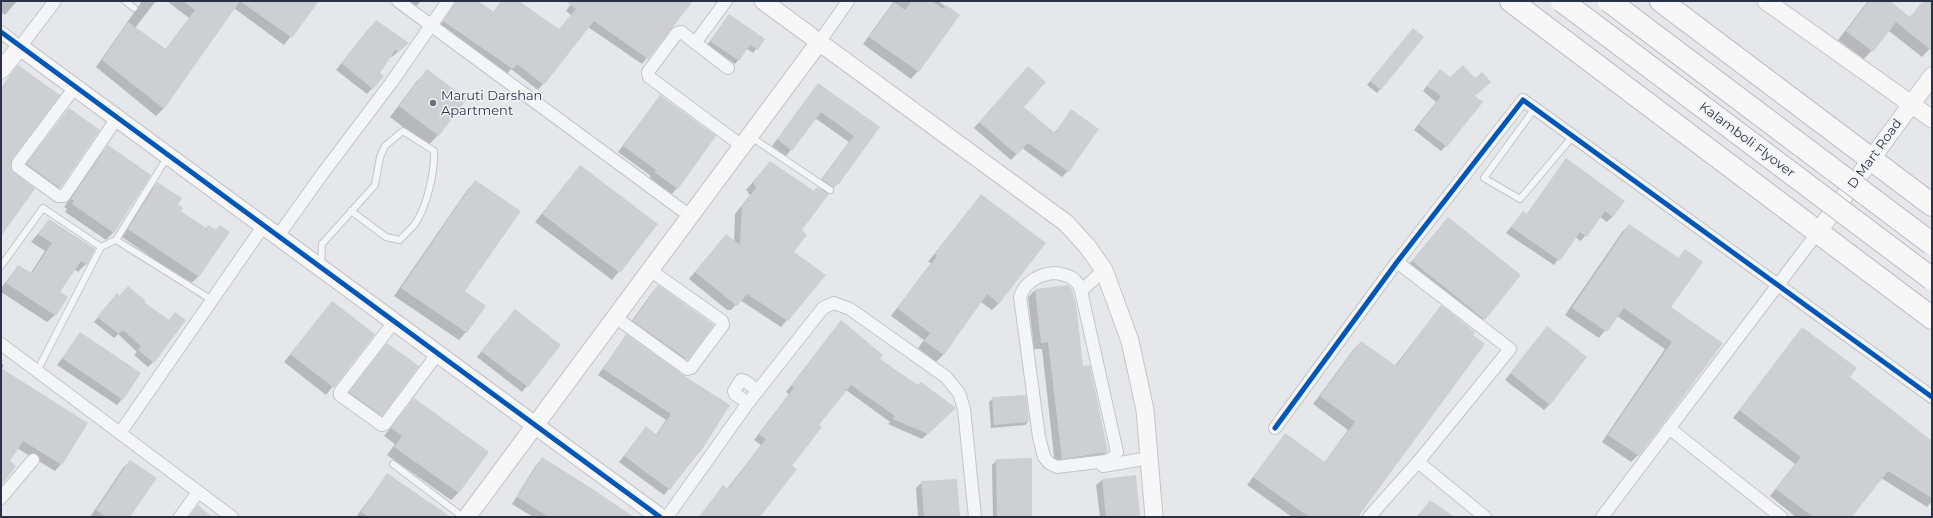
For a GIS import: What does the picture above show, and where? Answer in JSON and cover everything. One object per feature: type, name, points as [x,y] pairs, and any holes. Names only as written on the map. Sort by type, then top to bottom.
[{"type":"highway","points":[[1511,1],[1932,318]]},
{"type":"highway","name":"Kalamboli Flyover","points":[[1562,1],[1932,279]]},
{"type":"highway","points":[[1609,1],[1932,244]]},
{"type":"highway","points":[[1660,1],[1932,205]]},
{"type":"street","points":[[398,1],[690,216]]},
{"type":"street","points":[[278,236],[323,173],[391,83],[448,1]]},
{"type":"street","points":[[695,43],[726,1]]},
{"type":"street","points":[[763,1],[820,41],[1066,223],[1088,246],[1104,270],[1130,341],[1145,410],[1154,517]]},
{"type":"street","points":[[467,517],[820,41],[848,1]]},
{"type":"street","points":[[1766,1],[1912,103],[1932,119]]},
{"type":"street","points":[[1,70],[53,2]]},
{"type":"street","points":[[1,32],[660,517]]},
{"type":"street","points":[[728,68],[681,32],[677,33],[648,72],[649,77],[745,141]]},
{"type":"street","name":"D Mart Road","points":[[1818,232],[1932,76]]},
{"type":"street","points":[[75,87],[18,163],[18,167],[58,196],[64,196],[117,118]]},
{"type":"street","points":[[1275,428],[1397,262],[1523,100],[1932,397]]},
{"type":"street","points":[[120,433],[264,225]]},
{"type":"street","points":[[1602,517],[1818,232]]},
{"type":"street","points":[[1369,517],[1418,462],[1510,349],[1397,262]]},
{"type":"street","points":[[615,317],[688,369],[691,368],[696,362],[723,325],[722,321],[650,270]]},
{"type":"street","points":[[1081,291],[1104,270]]},
{"type":"street","points":[[1055,273],[1070,276],[1079,284],[1081,291],[1117,452],[1114,457],[1106,461],[1058,467],[1049,464],[1044,457],[1039,437],[1020,297],[1022,290],[1031,281],[1043,274],[1055,273]]},
{"type":"street","points":[[667,517],[758,391],[823,308],[834,303],[850,309],[946,377],[959,393],[964,409],[975,517]]},
{"type":"street","points":[[394,322],[340,392],[340,395],[346,400],[382,425],[385,424],[438,354]]},
{"type":"street","points":[[1,344],[229,516]]},
{"type":"street","points":[[748,404],[734,394],[740,380],[745,381],[758,391]]},
{"type":"street","points":[[1669,428],[1781,517]]},
{"type":"street","points":[[1090,469],[1149,458]]},
{"type":"street","points":[[1,498],[33,460]]},
{"type":"street","points":[[1418,462],[1485,517]]},
{"type":"street","points":[[180,517],[198,492]]},
{"type":"lane","points":[[125,1],[134,8]]},
{"type":"lane","points":[[1535,108],[1484,178],[1520,199],[1573,136]]},
{"type":"lane","points":[[321,268],[322,244],[351,211],[375,185],[380,157],[385,146],[403,131],[434,151],[434,166],[429,191],[415,223],[400,240],[386,237],[351,211]]},
{"type":"lane","points":[[745,141],[830,190]]},
{"type":"lane","points":[[37,371],[101,247],[116,240],[168,155]]},
{"type":"lane","points":[[1,266],[43,208],[101,247]]},
{"type":"lane","points":[[116,240],[212,300]]},
{"type":"lane","points":[[393,464],[462,517]]},
{"type":"building","points":[[183,1],[240,1],[164,109],[102,60],[128,22],[166,49],[195,10]]},
{"type":"building","points":[[240,1],[319,1],[292,38]]},
{"type":"building","points":[[458,1],[478,1],[494,12],[501,1],[519,1],[559,29],[576,9],[565,1],[693,1],[648,59],[594,21],[544,85],[517,64],[513,69],[443,21]]},
{"type":"building","points":[[912,1],[932,1],[943,9],[946,5],[960,15],[919,72],[869,37],[894,2],[905,10]]},
{"type":"building","points":[[1869,1],[1890,1],[1910,17],[1923,1],[1932,1],[1932,51],[1896,22],[1873,52],[1846,31]]},
{"type":"building","points":[[729,14],[765,39],[758,50],[750,45],[739,61],[710,41]]},
{"type":"building","points":[[376,20],[409,43],[399,52],[395,50],[380,73],[384,76],[373,89],[341,63]]},
{"type":"building","points":[[1413,28],[1424,37],[1381,90],[1370,81]]},
{"type":"building","points":[[18,65],[60,95],[12,159],[12,171],[35,189],[1,236],[1,87]]},
{"type":"building","points":[[1463,65],[1475,78],[1482,72],[1491,82],[1475,96],[1483,102],[1447,147],[1419,125],[1441,96],[1427,86],[1440,69],[1450,77]]},
{"type":"building","points":[[1028,66],[1046,82],[1024,107],[1055,133],[1071,109],[1099,129],[1069,172],[1028,143],[1017,155],[979,122]]},
{"type":"building","name":"Maruti Darshan Apartment","points":[[427,69],[467,99],[439,136],[399,106]]},
{"type":"building","points":[[818,83],[880,127],[839,184],[838,183],[834,188],[822,179],[854,136],[821,112],[792,151],[777,139]]},
{"type":"building","points":[[660,95],[716,136],[678,189],[654,172],[656,170],[623,146]]},
{"type":"building","points":[[69,108],[100,130],[60,188],[27,164]]},
{"type":"building","points":[[108,145],[151,175],[114,233],[72,204],[74,201],[71,199]]},
{"type":"building","points":[[1566,158],[1625,201],[1613,217],[1605,211],[1587,237],[1580,232],[1560,261],[1511,227],[1523,211],[1527,214]]},
{"type":"building","points":[[770,161],[814,191],[817,187],[829,194],[802,230],[807,235],[794,252],[826,275],[788,321],[747,294],[737,306],[695,272],[726,234],[740,245],[742,206],[756,188],[753,182]]},
{"type":"building","points":[[580,165],[658,224],[620,273],[542,214]]},
{"type":"building","points":[[475,180],[521,211],[465,291],[486,306],[467,333],[401,288]]},
{"type":"building","points":[[157,182],[182,198],[178,204],[183,208],[181,211],[206,228],[208,225],[216,230],[220,225],[230,232],[199,277],[128,229]]},
{"type":"building","points":[[981,194],[1046,243],[999,304],[987,294],[944,355],[924,341],[930,333],[897,308],[937,256],[935,254]]},
{"type":"building","points":[[1448,217],[1521,275],[1485,320],[1412,261]]},
{"type":"building","points":[[49,219],[95,249],[87,265],[81,261],[60,292],[68,297],[56,316],[6,283],[18,265],[32,273],[52,243],[38,234]]},
{"type":"building","points":[[1629,224],[1679,258],[1685,249],[1703,262],[1671,307],[1723,343],[1639,456],[1608,435],[1672,342],[1624,308],[1607,332],[1572,308]]},
{"type":"building","points":[[658,285],[714,325],[688,360],[633,321]]},
{"type":"building","points":[[1069,285],[1076,304],[1083,366],[1090,365],[1108,452],[1062,459],[1048,342],[1041,343],[1035,289]]},
{"type":"building","points":[[128,286],[146,301],[144,302],[169,320],[175,312],[186,320],[154,363],[138,350],[141,346],[123,330],[119,334],[97,317],[117,293],[119,296]]},
{"type":"building","points":[[332,301],[375,334],[334,388],[290,354]]},
{"type":"building","points":[[1441,305],[1475,332],[1473,335],[1485,344],[1358,517],[1309,517],[1253,477],[1285,433],[1325,462],[1355,422],[1320,396],[1361,341],[1396,366]]},
{"type":"building","points":[[515,309],[561,345],[528,387],[481,351]]},
{"type":"building","points":[[841,320],[883,355],[880,359],[918,385],[921,382],[956,408],[928,434],[893,419],[895,416],[851,385],[819,425],[822,427],[792,466],[797,469],[760,517],[699,517],[723,485],[728,489],[766,439],[759,434],[794,388],[791,386]]},
{"type":"building","points":[[1547,326],[1587,357],[1550,405],[1510,373]]},
{"type":"building","points":[[1802,327],[1857,368],[1850,377],[1932,441],[1932,498],[1888,471],[1852,517],[1813,517],[1776,489],[1801,457],[1739,410]]},
{"type":"building","points":[[80,332],[141,373],[123,400],[62,358]]},
{"type":"building","points":[[626,334],[683,375],[730,405],[701,451],[700,450],[670,490],[624,456],[646,426],[657,435],[671,414],[603,369]]},
{"type":"building","points":[[387,343],[419,366],[382,416],[349,392]]},
{"type":"building","points":[[1,368],[88,423],[62,465],[23,441],[10,461],[16,466],[1,486]]},
{"type":"building","points":[[1026,395],[1029,422],[994,425],[992,397]]},
{"type":"building","points":[[414,398],[489,452],[459,493],[394,447],[402,436],[391,428]]},
{"type":"building","points":[[542,457],[634,517],[549,517],[517,497]]},
{"type":"building","points":[[1032,458],[1032,517],[997,517],[996,459]]},
{"type":"building","points":[[130,460],[157,478],[130,517],[106,517],[96,510]]},
{"type":"building","points":[[387,473],[451,517],[369,517],[361,512]]},
{"type":"building","points":[[1136,475],[1140,516],[1106,517],[1102,479]]},
{"type":"building","points":[[957,479],[960,517],[924,517],[921,481]]},
{"type":"building","points":[[1430,500],[1455,517],[1418,517]]},
{"type":"building","points":[[198,505],[212,517],[189,517]]},
{"type":"cycle path","points":[[1,32],[660,517]]},
{"type":"cycle path","points":[[1275,428],[1397,262],[1523,100],[1932,397]]},
{"type":"place","name":"Maruti Darshan Apartment","points":[[433,103]]}]
